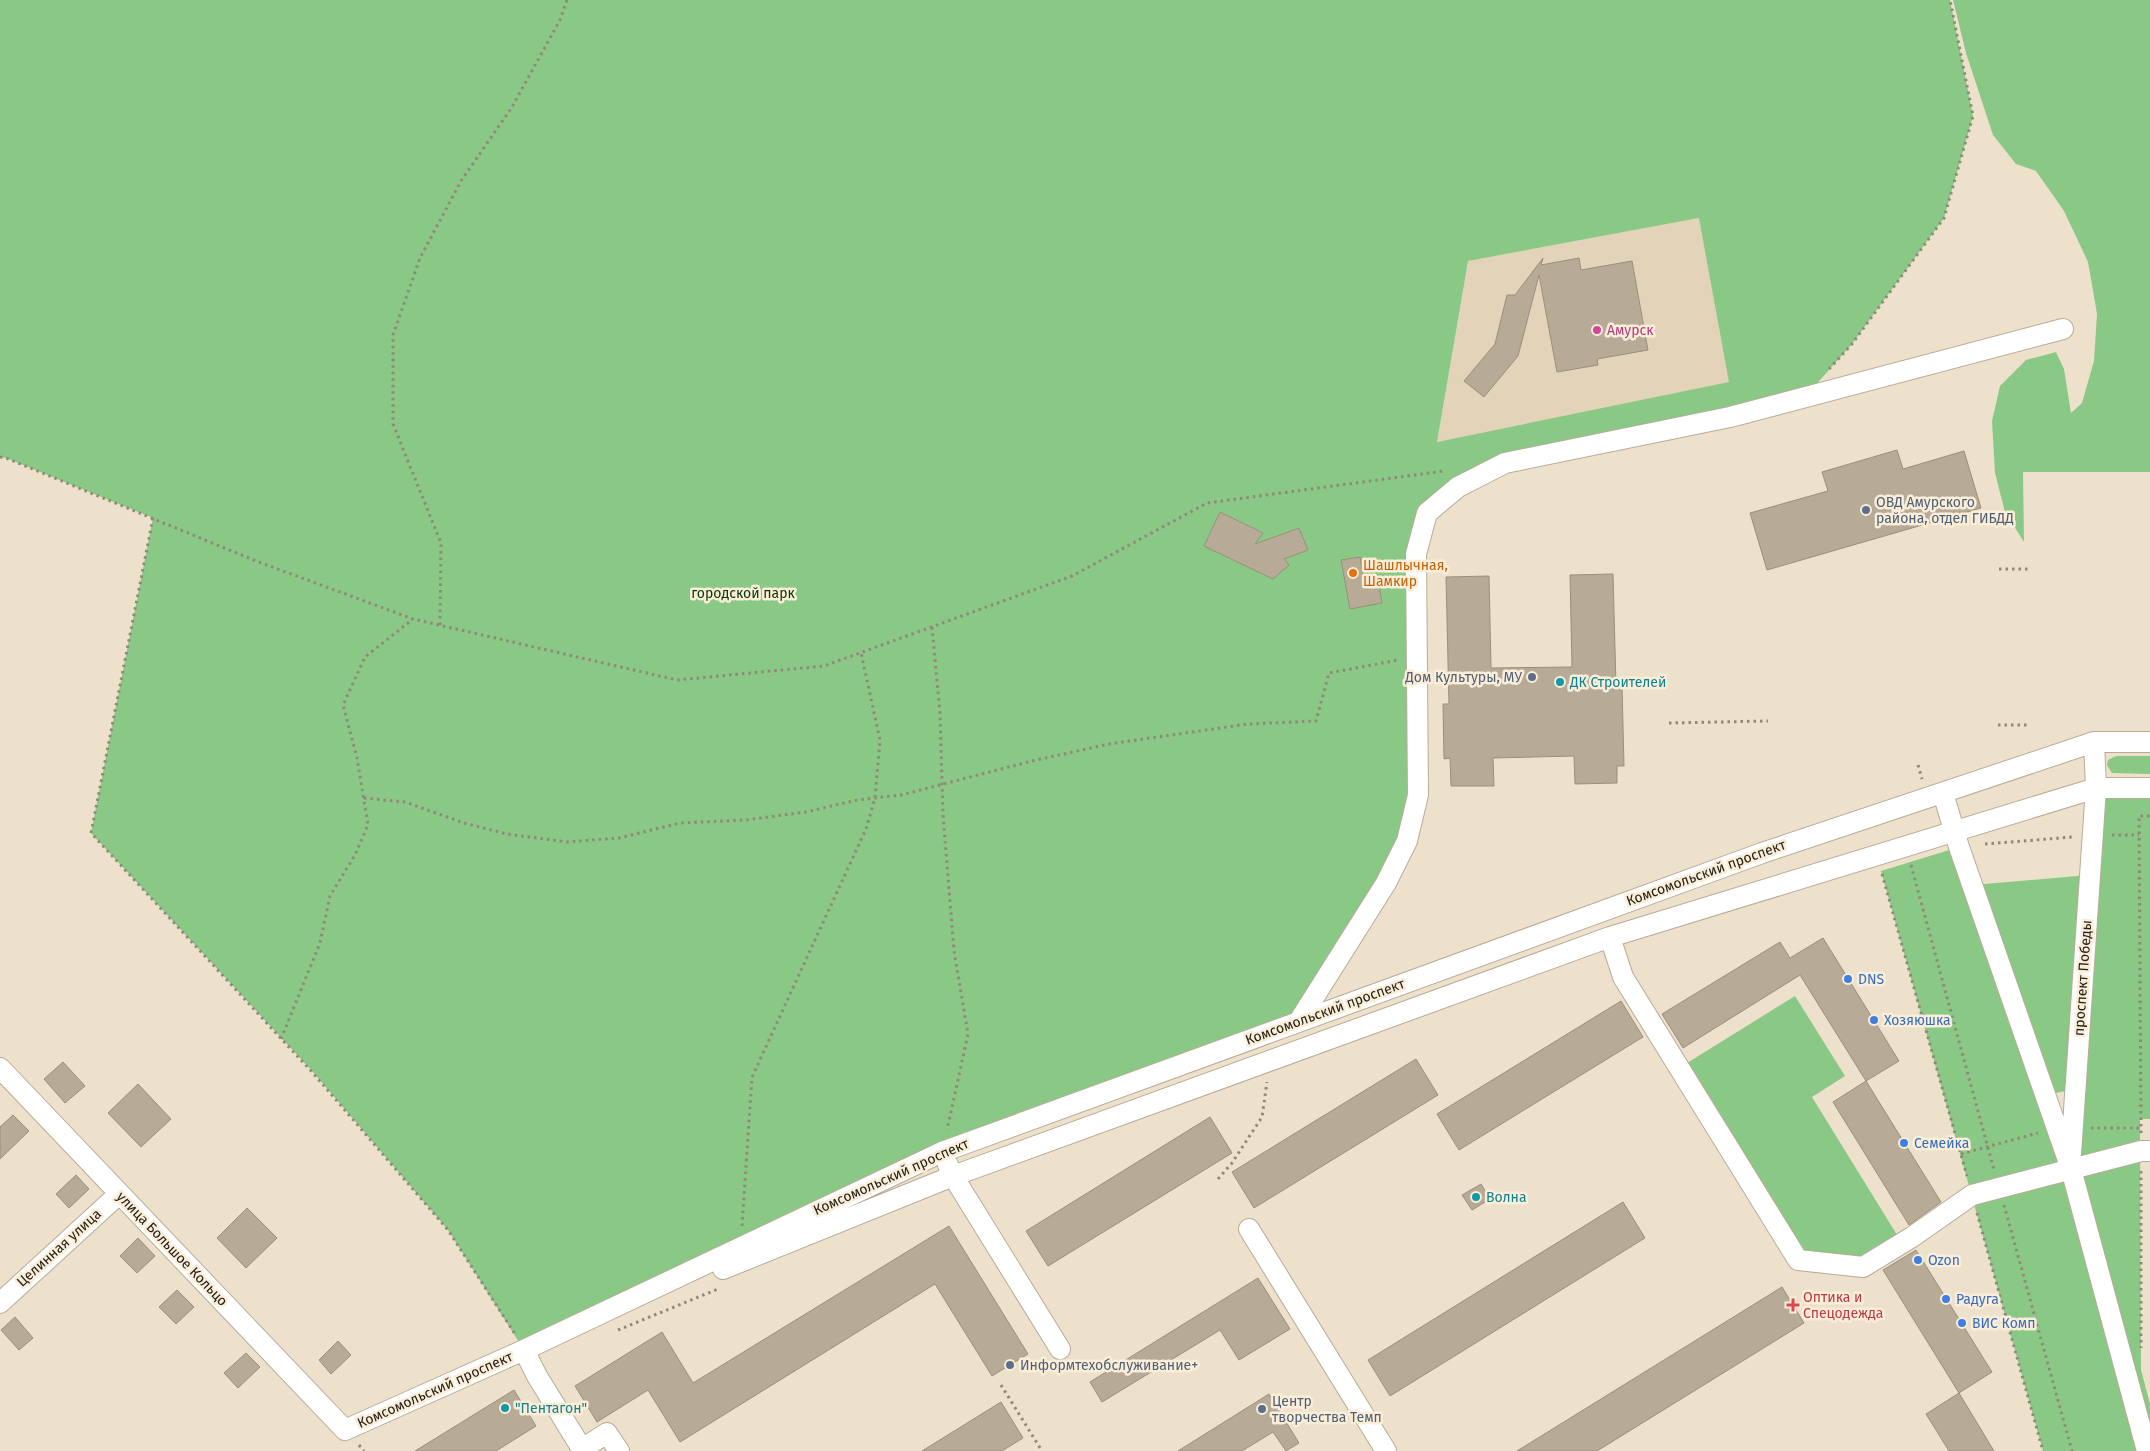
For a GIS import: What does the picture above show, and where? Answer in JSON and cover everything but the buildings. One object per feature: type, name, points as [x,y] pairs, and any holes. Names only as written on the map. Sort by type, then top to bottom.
[{"type":"street","points":[[1299,1022],[1386,883],[1408,841],[1418,795],[1419,718],[1416,656],[1416,554],[1427,514],[1458,487],[1504,463],[1730,416],[2062,329]]},
{"type":"street","name":"Комсомольский проспект","points":[[345,1430],[524,1350],[942,1152],[1762,853],[2094,742],[2150,742]]},
{"type":"street","name":"проспект Победы","points":[[2071,1169],[2096,788],[2094,742]]},
{"type":"street","name":"Комсомольский проспект","points":[[524,1350],[953,1176],[1610,937],[1957,839],[2096,788],[2150,788]]},
{"type":"street","name":"проспект Победы","points":[[1943,793],[1957,839],[2071,1169],[2147,1451]]},
{"type":"street","points":[[1610,937],[1622,977],[1798,1260],[1863,1267],[1912,1237],[1972,1195],[2145,1151]]},
{"type":"street","name":"улица Большое Кольцо","points":[[0,1068],[345,1430]]},
{"type":"street","points":[[942,1152],[953,1176],[1060,1349]]},
{"type":"street","name":"Целинная улица","points":[[0,1302],[119,1194]]},
{"type":"street","points":[[1249,1229],[1386,1451]]},
{"type":"street","points":[[524,1350],[537,1376],[582,1449],[607,1433],[619,1451]]},
{"type":"path","points":[[440,625],[441,543],[393,424],[393,335],[420,258],[461,181],[512,107],[560,20],[567,0]]},
{"type":"path","points":[[1826,373],[1852,344],[1944,218],[1973,116],[1950,0]]},
{"type":"path","points":[[0,457],[256,561],[413,619],[677,680],[824,666],[1072,576],[1207,502],[1445,471]]},
{"type":"path","points":[[153,518],[91,833],[281,1039],[448,1230],[524,1350]]},
{"type":"path","points":[[1999,569],[2030,569]]},
{"type":"path","points":[[281,1039],[320,943],[330,896],[355,855],[368,825],[357,758],[343,705],[365,657],[413,619]]},
{"type":"path","points":[[932,627],[940,712],[942,784],[954,951],[968,1034],[942,1152]]},
{"type":"path","points":[[741,1247],[752,1077],[866,829],[875,798],[880,740],[861,653]]},
{"type":"path","points":[[364,798],[405,802],[464,823],[499,832],[567,842],[619,838],[680,823],[746,820],[806,812],[875,798],[901,795],[1109,744],[1248,724],[1316,721],[1329,673],[1416,656]]},
{"type":"path","points":[[1669,723],[1768,721]]},
{"type":"path","points":[[1998,725],[2030,725]]},
{"type":"path","points":[[2141,1350],[2145,1151],[2140,816],[2150,816]]},
{"type":"path","points":[[1957,839],[2140,835]]},
{"type":"path","points":[[1910,862],[2072,1451]]},
{"type":"path","points":[[1881,871],[2043,1451]]},
{"type":"path","points":[[1218,1179],[1232,1163],[1262,1116],[1267,1079]]},
{"type":"path","points":[[1001,1384],[1042,1451]]},
{"type":"shaded area","points":[[1700,218],[1730,382],[1437,442],[1468,261]]},
{"type":"green space","name":"городской парк","points":[[0,0],[1950,0],[1973,116],[1944,218],[1852,344],[1813,388],[1505,463],[1427,513],[1407,841],[1299,1021],[942,1152],[524,1350],[448,1230],[312,1071],[91,833],[153,518],[0,457]],"holes":[[[1699,218],[1729,382],[1437,442],[1468,261]]]},
{"type":"green space","points":[[1953,0],[2150,0],[2150,472],[2023,472],[2024,542],[2005,512],[1995,473],[1992,421],[2000,386],[2026,360],[2056,352],[2064,369],[2071,413],[2082,403],[2094,361],[2097,314],[2088,262],[2064,211],[2036,171],[2016,164],[1993,135],[1966,53]]},
{"type":"green space","points":[[2116,756],[2150,756],[2150,774],[2112,773],[2107,765],[2108,760]]},
{"type":"green space","points":[[2096,788],[2150,788],[2150,1119],[2140,1119],[2141,1370],[2150,1404],[2150,1451],[2043,1451],[1881,871],[1959,847],[1973,885],[2089,875]],"holes":[[[2075,1089],[2072,1128],[2046,1095]]]},
{"type":"green space","points":[[1795,996],[1845,1076],[1812,1097],[1902,1243],[1863,1267],[1798,1260],[1679,1068]]},
{"type":"place","name":"Амурск","points":[[1597,330]]},
{"type":"place","name":"ОВД Амурского района, отдел ГИБДД","points":[[1866,510]]},
{"type":"place","name":"Шашлычная, Шамкир","points":[[1353,573]]},
{"type":"place","name":"Дом Культуры, МУ","points":[[1532,677]]},
{"type":"place","name":"ДК Строителей","points":[[1560,682]]},
{"type":"place","name":"DNS","points":[[1848,979]]},
{"type":"place","name":"Хозяюшка","points":[[1874,1020]]},
{"type":"place","name":"Семейка","points":[[1904,1143]]},
{"type":"place","name":"Волна","points":[[1476,1197]]},
{"type":"place","name":"Ozon","points":[[1918,1260]]},
{"type":"place","name":"Радуга","points":[[1946,1299]]},
{"type":"place","name":"Оптика и Спецодежда","points":[[1793,1305]]},
{"type":"place","name":"ВИС Комп","points":[[1962,1323]]},
{"type":"place","name":"Информтехобслуживание+","points":[[1010,1365]]},
{"type":"place","name":"\"Пентагон\"","points":[[505,1408]]},
{"type":"place","name":"Центр творчества Темп","points":[[1262,1409]]}]
